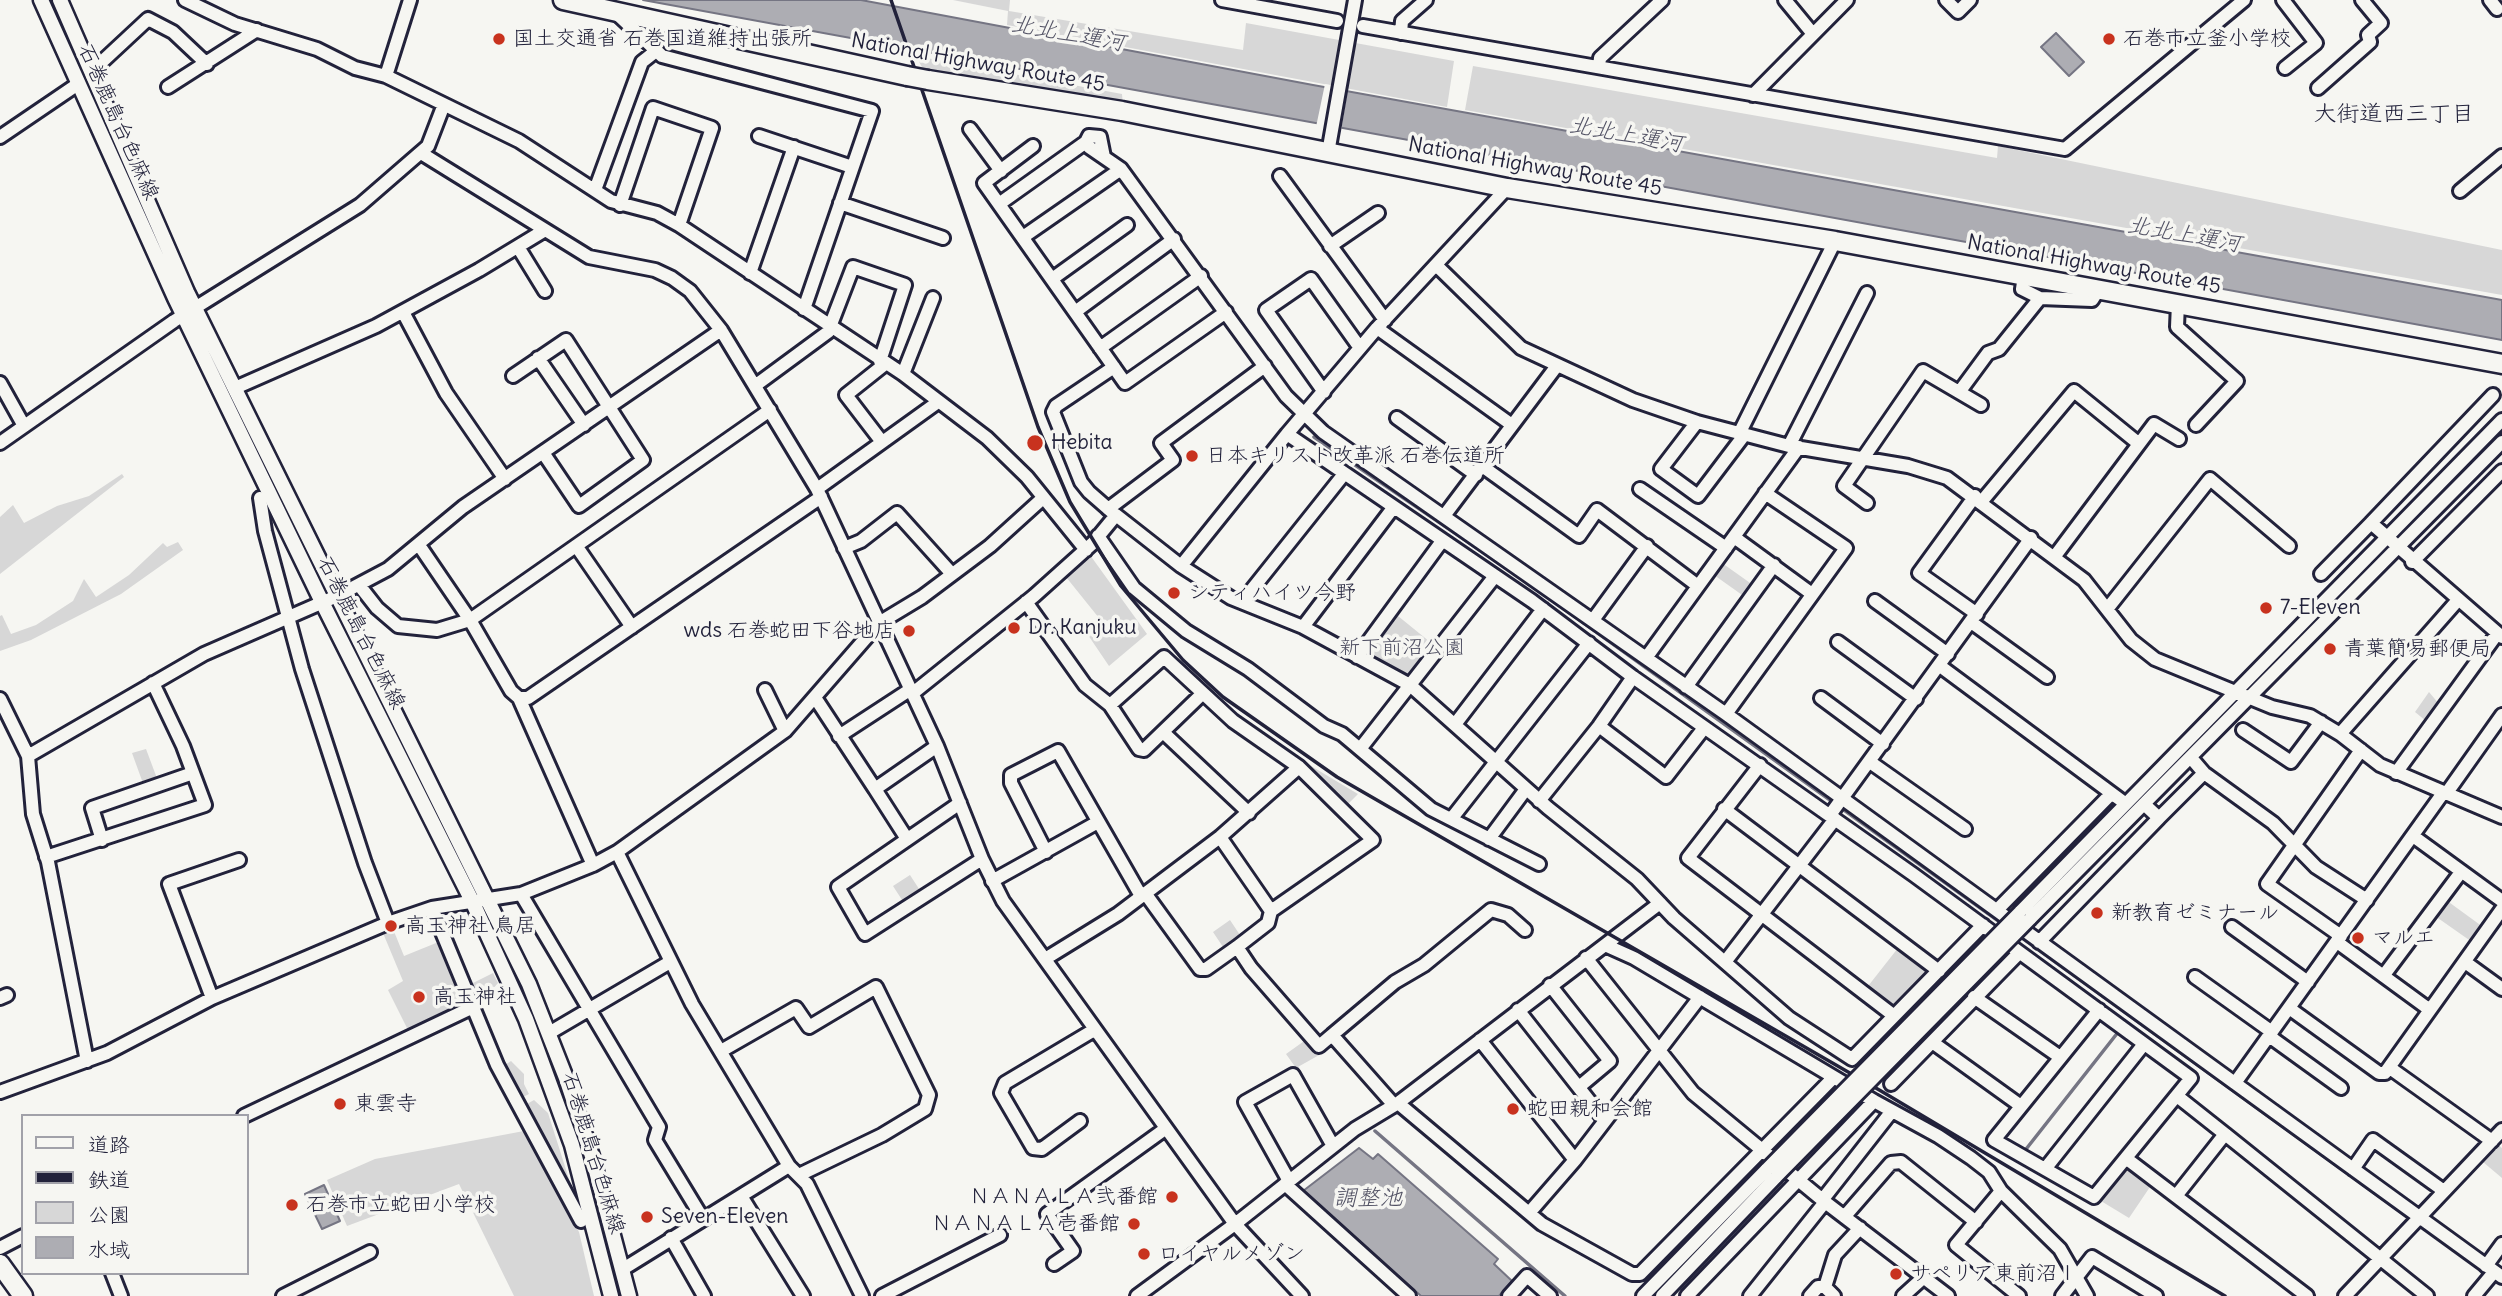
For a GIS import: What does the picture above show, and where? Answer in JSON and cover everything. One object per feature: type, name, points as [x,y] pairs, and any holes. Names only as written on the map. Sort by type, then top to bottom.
[{"type":"highway","name":"National Highway Route 45","points":[[563,0],[928,80],[1329,144],[1507,188],[1835,241],[2502,364]]},
{"type":"highway","points":[[0,1264],[23,1296]]},
{"type":"main road","name":"石巻鹿島台色麻線","points":[[41,0],[78,84],[189,312],[322,602],[473,902],[551,1083],[591,1208],[611,1296]]},
{"type":"main road","name":"石巻鹿島台色麻線","points":[[60,0],[189,312],[235,388],[489,900],[549,1033],[593,1156],[629,1296]]},
{"type":"street","points":[[185,0],[235,24],[317,49],[355,68],[386,76],[443,107],[519,141],[620,205],[657,213],[679,226],[882,363],[903,374],[938,401],[1012,461],[1086,550]]},
{"type":"street","points":[[386,76],[411,0]]},
{"type":"street","points":[[1329,144],[1355,0]]},
{"type":"street","points":[[1401,33],[1402,22],[1426,0]]},
{"type":"street","points":[[1599,66],[1600,58],[1662,0]]},
{"type":"street","points":[[1785,0],[1813,34]]},
{"type":"street","points":[[1753,95],[1847,0]]},
{"type":"street","points":[[1946,0],[1958,12],[1970,0]]},
{"type":"street","points":[[1363,26],[2065,149],[2244,0]]},
{"type":"street","points":[[2283,0],[2316,43],[2285,68]]},
{"type":"street","points":[[2318,88],[2370,42],[2368,34],[2381,23],[2362,0]]},
{"type":"street","points":[[1231,1],[1288,6],[1337,21]]},
{"type":"street","points":[[615,12],[662,56],[872,111],[804,309]]},
{"type":"street","points":[[91,72],[148,19],[173,32],[207,64]]},
{"type":"street","points":[[168,88],[257,30]]},
{"type":"street","points":[[595,190],[642,62],[656,51]]},
{"type":"street","points":[[0,137],[78,84]]},
{"type":"street","points":[[0,443],[189,312],[341,218],[421,153],[431,140],[443,107]]},
{"type":"street","points":[[620,205],[653,108],[712,128],[679,226]]},
{"type":"street","points":[[970,129],[1001,171]]},
{"type":"street","points":[[759,136],[852,167]]},
{"type":"street","points":[[999,204],[1086,142],[1121,169],[1265,366],[1303,414],[1323,432],[1726,714],[1836,809],[2019,953],[2099,1010],[2144,1044],[2175,1051],[2191,1077],[2127,1160],[2094,1197],[1994,1140],[2099,1010]]},
{"type":"street","points":[[1033,146],[984,183],[1125,383],[1226,312]]},
{"type":"street","points":[[750,273],[794,147]]},
{"type":"street","points":[[421,153],[589,257],[655,270],[673,278],[690,292],[721,330],[819,493],[937,746],[992,881],[1024,934],[1045,959],[1235,1224],[1301,1296]]},
{"type":"street","points":[[2460,191],[2502,156]]},
{"type":"street","points":[[1023,237],[1121,169]]},
{"type":"street","points":[[1280,176],[1381,324],[1512,425]]},
{"type":"street","points":[[1181,566],[1303,414],[1381,324],[1507,188]]},
{"type":"street","points":[[840,204],[943,238]]},
{"type":"street","points":[[1330,246],[1378,213]]},
{"type":"street","points":[[1052,279],[1127,225]]},
{"type":"street","points":[[235,388],[302,361],[403,312],[545,230]]},
{"type":"street","points":[[1075,312],[1174,239]]},
{"type":"street","points":[[1697,422],[1661,469],[1699,496],[1742,433],[1835,241]]},
{"type":"street","points":[[518,247],[545,291]]},
{"type":"street","points":[[1436,265],[1521,348],[1556,367],[1633,400],[1697,422],[1794,447],[1864,457],[1934,472],[1978,499],[2084,580],[2131,640],[2155,659],[2251,699],[2321,722],[2396,773],[2502,817]]},
{"type":"street","points":[[756,385],[832,327],[853,267],[905,285],[882,363],[846,395],[882,442]]},
{"type":"street","points":[[2024,275],[2022,289],[2040,298],[2092,300],[2099,289]]},
{"type":"street","points":[[1100,348],[1200,276]]},
{"type":"street","points":[[1324,392],[1266,310],[1311,279],[1360,348]]},
{"type":"street","points":[[1646,658],[1765,493],[1794,447],[1867,293]]},
{"type":"street","points":[[903,374],[933,298]]},
{"type":"street","points":[[1959,391],[1988,353],[1998,349],[2040,298]]},
{"type":"street","points":[[2178,303],[2177,327],[2237,381],[2196,425]]},
{"type":"street","points":[[403,312],[446,393],[505,479]]},
{"type":"street","points":[[28,756],[204,653],[337,596],[388,569],[463,507],[544,454],[721,330]]},
{"type":"street","points":[[513,376],[566,340],[643,460],[579,506],[544,454]]},
{"type":"street","points":[[538,358],[584,425]]},
{"type":"street","points":[[839,736],[912,691],[1026,602],[1086,550],[1112,512],[1173,460],[1161,443],[1265,366]]},
{"type":"street","points":[[1114,367],[1056,406],[1053,412],[1082,482],[1112,512],[1181,566],[1231,598],[1303,627],[1410,685],[1456,723],[1526,789],[1597,844],[1789,1018],[1852,1059],[1983,925]]},
{"type":"street","points":[[1444,516],[1556,367]]},
{"type":"street","points":[[1867,503],[1844,486],[1923,371],[1981,405]]},
{"type":"street","points":[[0,383],[24,426]]},
{"type":"street","points":[[2047,677],[1920,573],[1978,499],[2074,391],[2138,443]]},
{"type":"street","points":[[2320,574],[2493,395]]},
{"type":"street","points":[[519,698],[528,698],[632,628],[819,493],[938,401]]},
{"type":"street","points":[[359,585],[377,608],[398,626],[437,630],[470,620],[577,548],[770,410]]},
{"type":"street","points":[[1397,418],[1578,536],[1597,510],[1698,586]]},
{"type":"street","points":[[1643,1296],[1772,1173],[2025,915],[2126,804],[2502,419]]},
{"type":"street","points":[[2055,556],[2154,424],[2179,439]]},
{"type":"street","points":[[1287,434],[1543,609],[1633,677],[1759,765],[1836,809],[1997,910],[2175,1051],[2235,1083],[2353,1170],[2415,1221],[2492,1274]]},
{"type":"street","points":[[2025,915],[2192,758],[2502,442]]},
{"type":"street","points":[[2412,562],[2502,471]]},
{"type":"street","points":[[1242,602],[1344,474]]},
{"type":"street","points":[[2108,608],[2210,479],[2289,547]]},
{"type":"street","points":[[1640,489],[1726,548]]},
{"type":"street","points":[[1726,714],[1846,548],[1765,493]]},
{"type":"street","points":[[260,498],[265,531],[287,616],[365,863],[388,923]]},
{"type":"street","points":[[0,1092],[87,1061],[212,998],[388,923],[432,908],[521,894],[593,865],[617,852],[785,732],[879,623],[990,546],[1043,498]]},
{"type":"street","points":[[1303,627],[1393,508]]},
{"type":"street","points":[[844,548],[861,541],[897,513],[953,574]]},
{"type":"street","points":[[2371,523],[2412,562],[2500,636],[2396,773]]},
{"type":"street","points":[[1098,536],[1134,589],[1186,631],[1248,669],[1360,749],[1431,808],[1539,863]]},
{"type":"street","points":[[1734,537],[1812,594]]},
{"type":"street","points":[[1725,962],[1799,867],[1836,809],[2031,538]]},
{"type":"street","points":[[1357,657],[1442,541]]},
{"type":"street","points":[[419,545],[470,620],[511,691],[519,698],[593,865]]},
{"type":"street","points":[[1594,620],[1647,546]]},
{"type":"street","points":[[577,548],[632,628]]},
{"type":"street","points":[[1686,687],[1774,565]]},
{"type":"street","points":[[1360,749],[1495,576]]},
{"type":"street","points":[[2340,734],[2458,600]]},
{"type":"street","points":[[1875,601],[1948,653]]},
{"type":"street","points":[[1026,602],[1084,685],[1110,705],[1139,749],[1144,750],[1164,733],[1202,694]]},
{"type":"street","points":[[1456,723],[1543,609]]},
{"type":"street","points":[[1838,642],[1916,699]]},
{"type":"street","points":[[1452,818],[1498,763],[1589,643]]},
{"type":"street","points":[[1046,852],[1010,783],[1011,775],[1058,751],[1143,895],[1200,969],[1206,969],[1268,923],[1271,911],[1373,840],[1299,767],[1202,694],[1164,657],[1110,705]]},
{"type":"street","points":[[1940,666],[2036,734],[2037,739],[2126,804]]},
{"type":"street","points":[[1539,800],[1600,726],[1633,677]]},
{"type":"street","points":[[46,857],[205,805],[153,683]]},
{"type":"street","points":[[765,690],[785,732]]},
{"type":"street","points":[[1821,698],[1883,744]]},
{"type":"street","points":[[0,699],[28,756],[33,814],[46,857],[87,1061]]},
{"type":"street","points":[[816,699],[908,839]]},
{"type":"street","points":[[2235,1083],[2502,715]]},
{"type":"street","points":[[2243,730],[2291,762],[2321,722]]},
{"type":"street","points":[[1600,726],[1666,777],[1704,728]]},
{"type":"street","points":[[1164,733],[1249,813]]},
{"type":"street","points":[[875,789],[937,746]]},
{"type":"street","points":[[2361,750],[2267,884],[2430,1010]]},
{"type":"street","points":[[2192,758],[2204,773],[2273,823],[2316,867],[2367,900]]},
{"type":"street","points":[[1870,762],[1965,829]]},
{"type":"street","points":[[1759,765],[1688,858],[1893,1015]]},
{"type":"street","points":[[1045,959],[1118,914],[1220,837],[1299,767]]},
{"type":"street","points":[[102,840],[92,808],[193,773]]},
{"type":"street","points":[[2039,942],[2204,773]]},
{"type":"street","points":[[1489,839],[1526,789]]},
{"type":"street","points":[[1997,910],[2111,794]]},
{"type":"street","points":[[960,803],[838,887],[865,934],[982,859]]},
{"type":"street","points":[[2144,804],[2159,818]]},
{"type":"street","points":[[1724,809],[1938,971]]},
{"type":"street","points":[[992,881],[1098,822]]},
{"type":"street","points":[[2413,836],[2502,901]]},
{"type":"street","points":[[1220,837],[1271,911]]},
{"type":"street","points":[[617,852],[670,962],[721,1051],[816,1201],[862,1296]]},
{"type":"street","points":[[212,998],[169,884],[239,860]]},
{"type":"street","points":[[2384,975],[2461,872]]},
{"type":"street","points":[[521,894],[659,1127],[655,1140],[702,1219]]},
{"type":"street","points":[[1137,1296],[1235,1224],[1333,1146],[1480,1040],[1660,903]]},
{"type":"street","points":[[432,908],[472,1007],[529,1127],[581,1221]]},
{"type":"street","points":[[2289,1008],[2379,1073],[2385,1073],[2502,909]]},
{"type":"street","points":[[1237,947],[1251,968],[1319,1046],[1395,982],[1424,964],[1492,911],[1508,915],[1525,930]]},
{"type":"street","points":[[2232,927],[2308,982]]},
{"type":"street","points":[[1605,945],[1700,997],[1971,1158],[1989,1172],[2001,1191],[2060,1249],[2087,1296]]},
{"type":"street","points":[[1891,1084],[2019,953]]},
{"type":"street","points":[[1586,958],[1693,1093],[1762,1151],[1948,1296]]},
{"type":"street","points":[[549,1033],[670,962]]},
{"type":"street","points":[[2465,962],[2502,989]]},
{"type":"street","points":[[2195,977],[2341,1088]]},
{"type":"street","points":[[1550,985],[1610,1061],[1579,1087]]},
{"type":"street","points":[[623,1269],[741,1196],[794,1170],[882,1135],[925,1110],[929,1095],[876,987],[808,1027],[796,1009],[721,1051]]},
{"type":"street","points":[[1530,1213],[1575,1160],[1700,997]]},
{"type":"street","points":[[1974,998],[2060,1057]]},
{"type":"street","points":[[248,1114],[472,1007]]},
{"type":"street","points":[[1518,1010],[1605,1121]]},
{"type":"street","points":[[1080,1121],[1042,1149],[1033,1148],[1001,1093],[1005,1083],[1094,1030]]},
{"type":"street","points":[[1332,1035],[1395,1103],[1542,1224],[1632,1274],[1640,1274],[1834,1077]]},
{"type":"street","points":[[1480,1040],[1575,1160]]},
{"type":"street","points":[[1932,1042],[2021,1106]]},
{"type":"street","points":[[2045,1169],[2144,1044]]},
{"type":"street","points":[[2390,1068],[2492,1141]]},
{"type":"street","points":[[1333,1146],[1293,1075],[1245,1102],[1287,1182],[1405,1295]]},
{"type":"street","points":[[2177,1096],[2427,1296]]},
{"type":"street","points":[[1687,1296],[1874,1101]]},
{"type":"street","points":[[1750,1296],[1892,1111]]},
{"type":"street","points":[[1054,1264],[1073,1251],[1047,1214],[1165,1129]]},
{"type":"street","points":[[2345,1296],[2502,1130]]},
{"type":"street","points":[[2176,1196],[2225,1134]]},
{"type":"street","points":[[2353,1170],[2373,1140],[2444,1191]]},
{"type":"street","points":[[2127,1160],[2307,1296]]},
{"type":"street","points":[[1845,1216],[1891,1163],[1901,1162],[1976,1222]]},
{"type":"street","points":[[1662,1296],[1772,1173]]},
{"type":"street","points":[[2001,1191],[1956,1245],[2019,1296]]},
{"type":"street","points":[[741,1196],[803,1296]]},
{"type":"street","points":[[1810,1296],[1818,1287],[1829,1292],[1835,1255],[1860,1228]]},
{"type":"street","points":[[882,1296],[1000,1235]]},
{"type":"street","points":[[0,1248],[21,1237]]},
{"type":"street","points":[[671,1238],[704,1296]]},
{"type":"street","points":[[2474,1296],[2492,1274],[2502,1244]]},
{"type":"street","points":[[283,1296],[370,1252]]},
{"type":"street","points":[[2062,1296],[2092,1257],[2156,1296]]},
{"type":"street","points":[[113,1275],[121,1296]]},
{"type":"street","points":[[1509,1296],[1527,1276],[1550,1296]]},
{"type":"street","points":[[1903,1296],[1924,1277]]},
{"type":"green space","points":[[953,0],[1010,0],[1009,11],[1243,50],[1246,23],[1454,61],[1447,107],[1007,25],[1008,11]]},
{"type":"green space","points":[[916,56],[1122,94],[1123,107],[924,71]]},
{"type":"green space","points":[[1473,66],[1997,158],[1998,146],[2502,250],[2502,295],[1465,110]]},
{"type":"green space","points":[[122,474],[124,477],[0,574],[0,517],[13,505],[24,523],[57,506],[89,496]]},
{"type":"green space","points":[[178,542],[183,550],[121,594],[31,640],[0,651],[0,616],[2,615],[11,634],[36,625],[73,601],[84,579],[96,597],[129,575],[163,543],[167,547]]},
{"type":"green space","points":[[1090,555],[1147,634],[1109,666],[1088,635],[1103,623],[1066,577]]},
{"type":"green space","points":[[1722,563],[1753,585],[1745,597],[1714,575]]},
{"type":"green space","name":"新下前沼公園","points":[[1398,616],[1435,646],[1413,675],[1408,676],[1374,657],[1372,650]]},
{"type":"green space","points":[[2429,692],[2439,704],[2426,721],[2415,712]]},
{"type":"green space","points":[[146,749],[158,781],[144,786],[132,753]]},
{"type":"green space","points":[[1306,763],[1358,794],[1347,805]]},
{"type":"green space","points":[[910,875],[921,892],[904,903],[893,886]]},
{"type":"green space","points":[[2446,900],[2483,927],[2472,942],[2435,916]]},
{"type":"green space","points":[[1230,920],[1242,938],[1225,950],[1213,932]]},
{"type":"green space","points":[[393,929],[404,956],[441,941],[470,1004],[409,1032],[388,990],[403,981],[383,933]]},
{"type":"green space","points":[[1898,948],[1925,968],[1927,976],[1896,1006],[1888,1007],[1865,990]]},
{"type":"green space","points":[[493,973],[498,983],[486,997],[476,1001],[469,985]]},
{"type":"green space","points":[[1307,1039],[1321,1054],[1296,1068],[1286,1054]]},
{"type":"green space","points":[[511,1061],[524,1074],[524,1084],[529,1094],[523,1097],[505,1065]]},
{"type":"green space","points":[[1835,1081],[1867,1103],[1800,1172],[1771,1148]]},
{"type":"green space","points":[[534,1100],[548,1113],[575,1198],[527,1104]]},
{"type":"green space","points":[[524,1131],[579,1232],[594,1296],[514,1296],[459,1184],[347,1226],[327,1180],[375,1159]]},
{"type":"green space","points":[[2498,1145],[2502,1148],[2502,1178],[2483,1162]]},
{"type":"green space","points":[[2125,1169],[2134,1170],[2152,1184],[2129,1218],[2101,1201]]},
{"type":"water","points":[[643,0],[861,0],[1313,85],[2502,300],[2502,340]]},
{"type":"water","points":[[2056,33],[2084,62],[2069,76],[2041,47]]},
{"type":"water","name":"調整池","points":[[1359,1148],[1373,1159],[1378,1154],[1498,1259],[1494,1264],[1512,1281],[1499,1296],[1421,1296],[1303,1191]]},
{"type":"water","points":[[324,1185],[340,1221],[322,1229],[305,1194]]},
{"type":"pier","points":[[1325,84],[1348,88],[1341,131],[1316,127]]},
{"type":"waterway","points":[[1314,437],[1512,572]]},
{"type":"waterway","points":[[1535,588],[2004,925]]},
{"type":"waterway","points":[[2018,935],[2412,1220]]},
{"type":"waterway","points":[[2023,1153],[2119,1031]]},
{"type":"waterway","points":[[1375,1131],[1565,1296]]},
{"type":"railway","points":[[891,0],[1038,427],[1070,502],[1121,586],[1183,660],[1223,697],[1337,777],[1881,1091],[2225,1296]]},
{"type":"place","name":"国土交通省 石巻国道維持出張所","points":[[499,39]]},
{"type":"place","name":"石巻市立釜小学校","points":[[2109,39]]},
{"type":"place","name":"Hebita","points":[[1035,443]]},
{"type":"place","name":"日本キリスト改革派 石巻伝道所","points":[[1192,456]]},
{"type":"place","name":"シティハイツ今野","points":[[1174,593]]},
{"type":"place","name":"7-Eleven","points":[[2266,608]]},
{"type":"place","name":"Dr. Kanjuku","points":[[1014,628]]},
{"type":"place","name":"wds 石巻蛇田下谷地店","points":[[909,631]]},
{"type":"place","name":"青葉簡易郵便局","points":[[2330,649]]},
{"type":"place","name":"新教育ゼミナール","points":[[2097,913]]},
{"type":"place","name":"高玉神社 鳥居","points":[[391,926]]},
{"type":"place","name":"マルエ","points":[[2358,938]]},
{"type":"place","name":"高玉神社","points":[[419,997]]},
{"type":"place","name":"東雲寺","points":[[340,1104]]},
{"type":"place","name":"蛇田親和会館","points":[[1513,1109]]},
{"type":"place","name":"ＮＡＮＡＬＡ弐番館","points":[[1172,1197]]},
{"type":"place","name":"石巻市立蛇田小学校","points":[[292,1205]]},
{"type":"place","name":"Seven-Eleven","points":[[647,1217]]},
{"type":"place","name":"ＮＡＮＡＬＡ壱番館","points":[[1134,1224]]},
{"type":"place","name":"ロイヤルメゾン","points":[[1144,1254]]},
{"type":"place","name":"サペリア東前沼Ⅰ","points":[[1896,1274]]},
{"type":"district","name":"大街道西三丁目","points":[[2394,114]]},
{"type":"water label","name":"北北上運河","points":[[1068,34]]},
{"type":"water label","name":"北北上運河","points":[[1626,135]]},
{"type":"water label","name":"北北上運河","points":[[2184,235]]}]
